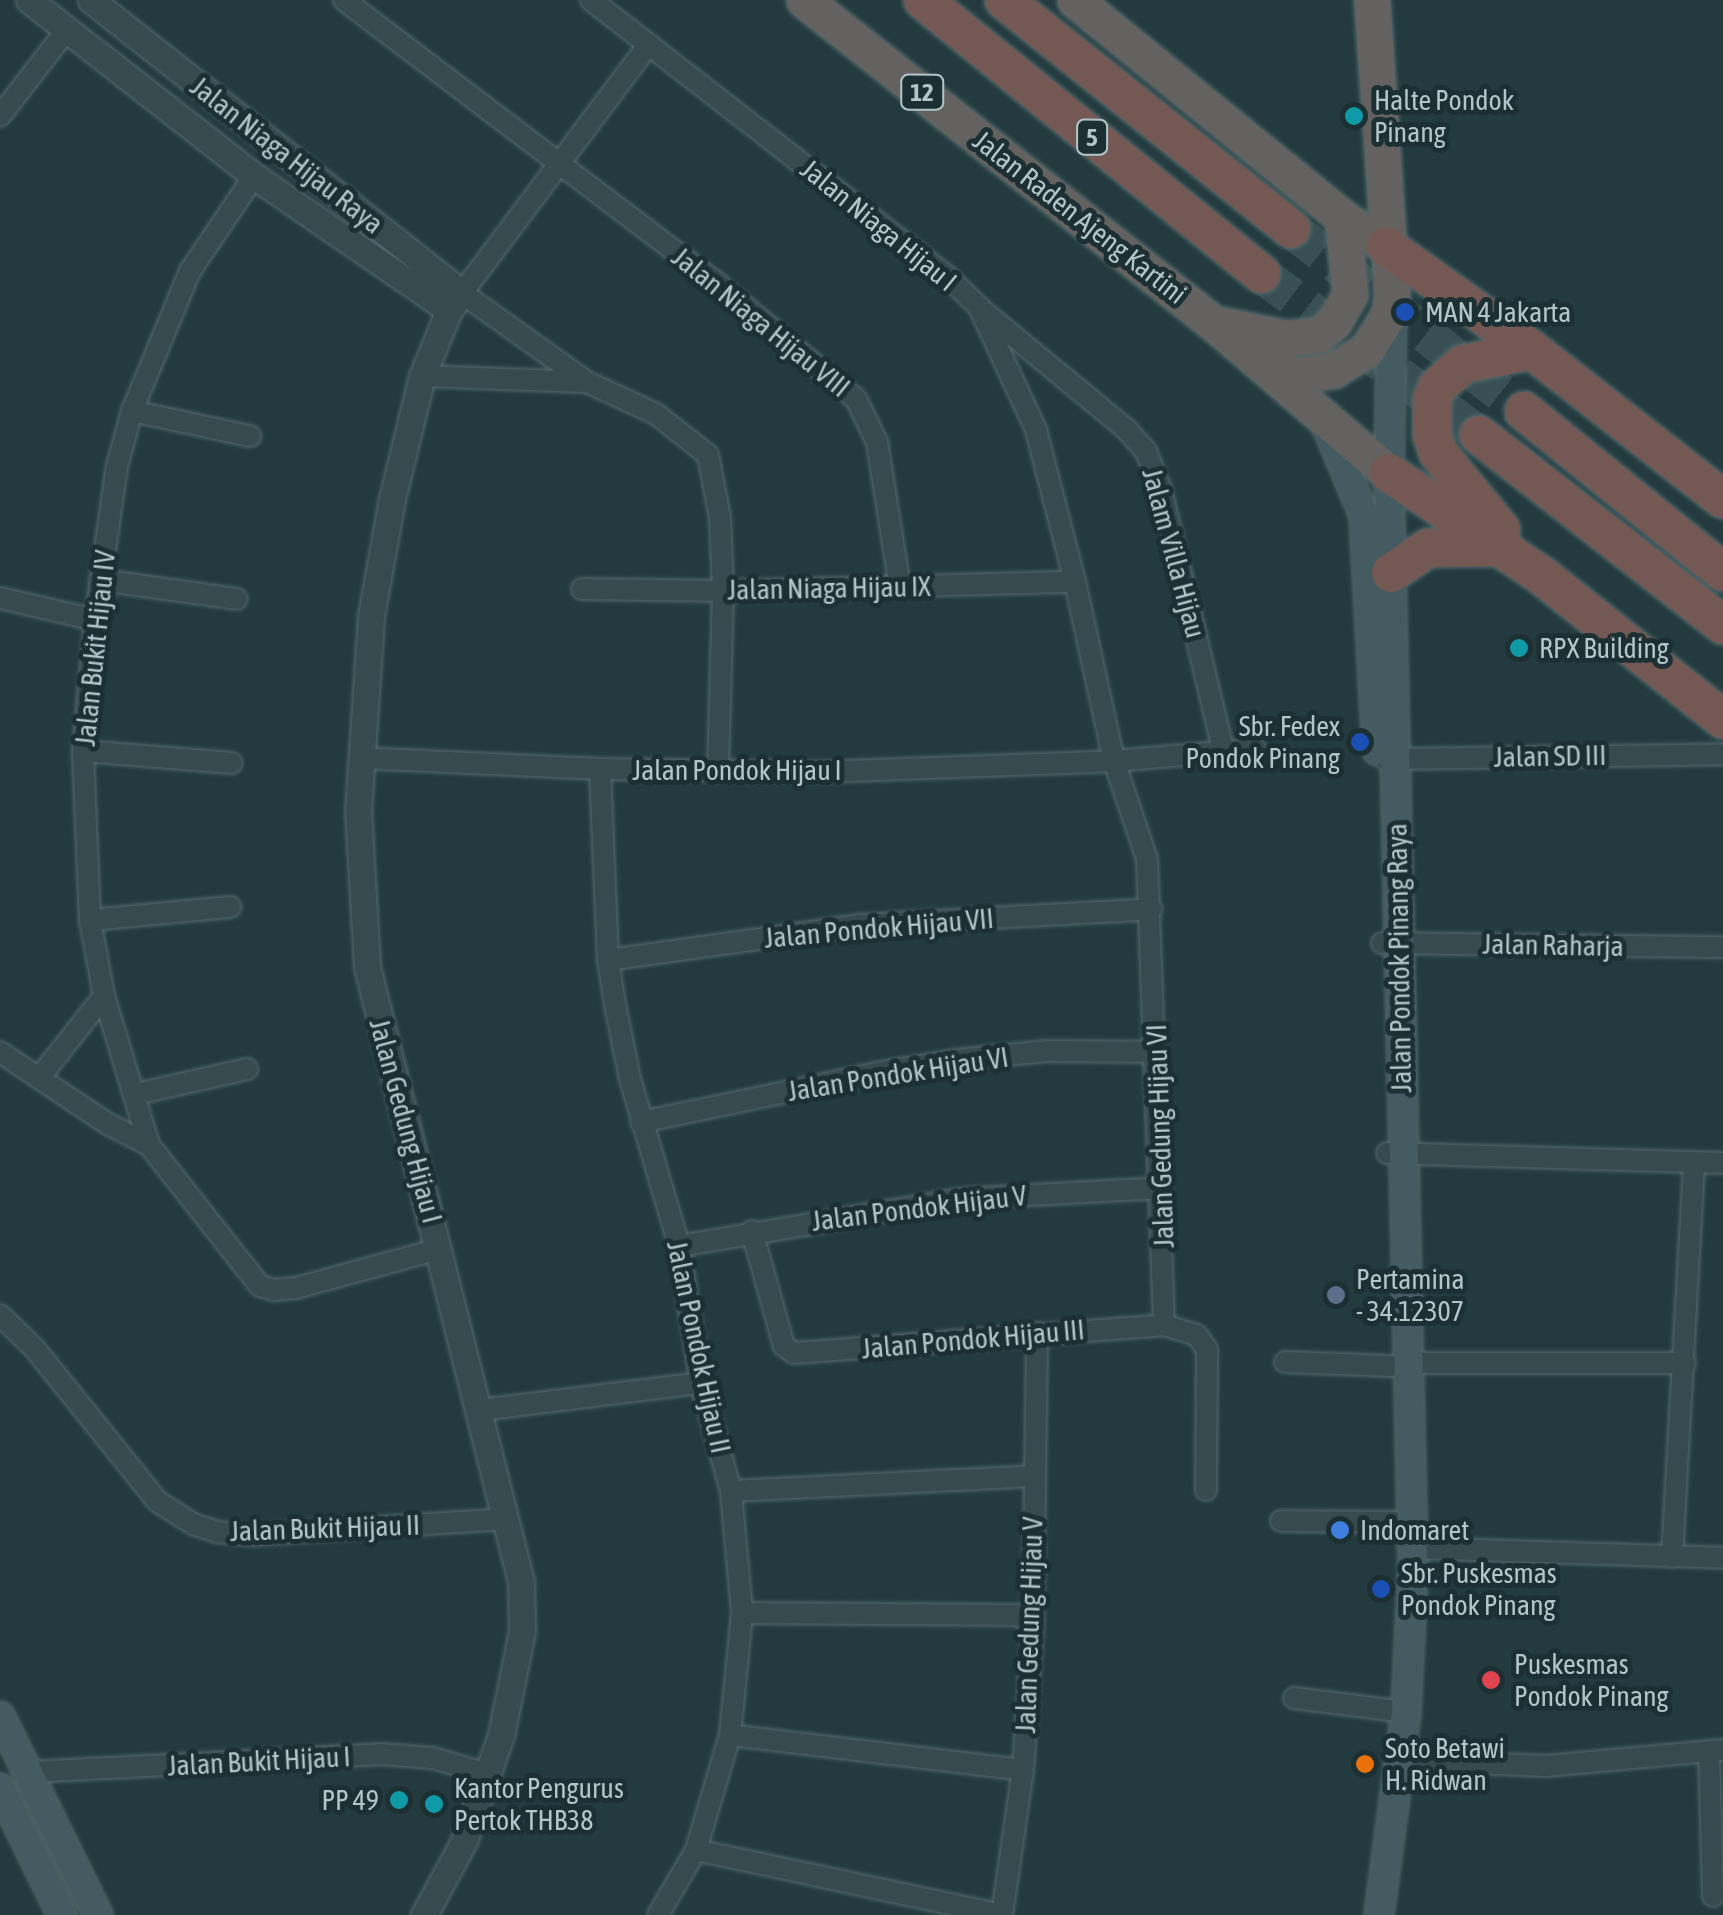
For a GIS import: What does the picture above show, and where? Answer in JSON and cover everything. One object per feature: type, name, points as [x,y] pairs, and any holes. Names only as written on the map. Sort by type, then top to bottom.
[{"type":"highway","name":"Jalan Raden Ajeng Kartini","points":[[804,0],[1212,322],[1389,473]]},
{"type":"highway","name":"5","points":[[923,0],[1261,274]]},
{"type":"highway","name":"5","points":[[1004,0],[1291,229]]},
{"type":"highway","points":[[1075,0],[1342,217],[1532,350],[1723,499]]},
{"type":"highway","name":"Jalan Pondok Pinang Raya","points":[[1372,0],[1392,297]]},
{"type":"highway","points":[[1212,322],[1286,338],[1319,335],[1345,308],[1350,294],[1342,217]]},
{"type":"highway","name":"Jalan Raden Ajeng Kartini","points":[[1259,362],[1296,375],[1334,370],[1367,349],[1388,316],[1392,297]]},
{"type":"highway","points":[[1532,350],[1463,364],[1438,386],[1430,414],[1438,453],[1452,474],[1541,575]]},
{"type":"highway","points":[[1524,411],[1723,572]]},
{"type":"highway","points":[[1479,435],[1723,625]]},
{"type":"highway","points":[[1389,473],[1503,547],[1723,719]]},
{"type":"highway","points":[[1392,573],[1428,548],[1503,547]]},
{"type":"main road","name":"Jalan Pondok Pinang Raya","points":[[1383,698],[1392,573],[1392,297]]},
{"type":"main road","name":"Jalan Pondok Pinang Raya","points":[[1324,420],[1364,514],[1386,759],[1401,1540],[1398,1711],[1378,1915]]},
{"type":"main road","points":[[0,1716],[98,1915]]},
{"type":"main road","name":"Jalan Pondok Pinang Raya","points":[[1363,1915],[1392,1759]]},
{"type":"main road","points":[[0,1788],[62,1915]]},
{"type":"street","name":"Jalan Niaga Hijau Raya","points":[[29,0],[254,176],[368,255],[465,303]]},
{"type":"street","name":"Jalan Niaga Hijau Raya","points":[[91,0],[465,303]]},
{"type":"street","name":"Jalan Niaga Hijau VIII","points":[[344,0],[712,280],[856,399],[877,442],[900,587]]},
{"type":"street","name":"Jalan Niaga Hijau I","points":[[590,0],[948,277],[978,307],[1036,430],[1076,582],[1114,761]]},
{"type":"street","points":[[0,116],[68,28]]},
{"type":"street","points":[[649,44],[559,164],[465,303],[587,382],[656,414],[708,455],[718,504],[724,591],[718,772]]},
{"type":"street","points":[[156,98],[179,70]]},
{"type":"street","name":"Jalan Bukit Hijau IV","points":[[149,1145],[104,996],[90,920],[83,751],[94,620],[117,466],[132,411],[190,271],[254,176]]},
{"type":"street","name":"Jalan Gedung Hijau I","points":[[424,1915],[464,1841],[502,1735],[522,1631],[522,1582],[367,967],[360,758],[371,616],[422,376],[465,303]]},
{"type":"street","name":"Jalam Villa Hijau","points":[[978,307],[1126,429],[1146,451],[1161,490],[1224,753]]},
{"type":"street","points":[[422,376],[587,382]]},
{"type":"street","points":[[132,411],[250,436]]},
{"type":"street","points":[[100,580],[237,599]]},
{"type":"street","name":"Jalan Niaga Hijau IX","points":[[582,589],[724,591],[1076,582]]},
{"type":"street","points":[[0,598],[94,620]]},
{"type":"street","points":[[1114,761],[1254,749]]},
{"type":"street","points":[[83,751],[232,763]]},
{"type":"street","name":"Jalan SD III","points":[[1386,759],[1723,754]]},
{"type":"street","name":"Jalan Pondok Hijau I","points":[[360,758],[718,772],[1114,761]]},
{"type":"street","name":"Jalan Gedung Hijau VI","points":[[1114,761],[1142,832],[1152,909],[1164,1325]]},
{"type":"street","name":"Jalan Pondok Hijau II","points":[[600,769],[608,960],[641,1122],[679,1246],[701,1384],[731,1491],[742,1613],[730,1735],[696,1850],[658,1915]]},
{"type":"street","points":[[90,920],[230,908]]},
{"type":"street","name":"Jalan Pondok Hijau VII","points":[[608,960],[860,924],[1152,909]]},
{"type":"street","name":"Jalan Raharja","points":[[1390,943],[1723,946]]},
{"type":"street","points":[[39,1078],[104,996]]},
{"type":"street","name":"Jalan Pondok Hijau VI","points":[[641,1122],[965,1059],[1048,1051],[1158,1052]]},
{"type":"street","points":[[0,1052],[149,1145],[260,1286],[296,1288],[439,1249]]},
{"type":"street","points":[[136,1094],[248,1069]]},
{"type":"street","points":[[1396,1153],[1723,1163]]},
{"type":"street","points":[[1672,1558],[1694,1163]]},
{"type":"street","name":"Jalan Pondok Hijau V","points":[[679,1246],[752,1231],[1000,1194],[1162,1188]]},
{"type":"street","name":"Jalan Pondok Hijau III","points":[[752,1231],[784,1346],[800,1354],[1164,1325]]},
{"type":"street","name":"Jalan Bukit Hijau II","points":[[0,1314],[35,1349],[157,1501],[193,1524],[216,1532],[252,1534],[506,1519]]},
{"type":"street","points":[[1164,1325],[1197,1335],[1207,1350],[1206,1490]]},
{"type":"street","name":"Jalan Gedung Hijau V","points":[[1002,1915],[1023,1770],[1032,1624],[1037,1333]]},
{"type":"street","points":[[1284,1362],[1684,1363]]},
{"type":"street","points":[[480,1410],[701,1384]]},
{"type":"street","points":[[731,1491],[1034,1476]]},
{"type":"street","points":[[1280,1522],[1401,1540],[1723,1558]]},
{"type":"street","points":[[742,1613],[1018,1615],[1032,1624]]},
{"type":"street","points":[[1294,1698],[1398,1711]]},
{"type":"street","points":[[730,1735],[1023,1770]]},
{"type":"street","points":[[1392,1759],[1530,1767],[1716,1751],[1713,1896]]},
{"type":"street","name":"Jalan Bukit Hijau I","points":[[29,1772],[380,1754],[433,1758],[487,1774]]},
{"type":"street","points":[[696,1850],[1002,1915]]},
{"type":"tunnel","points":[[1291,229],[1524,411]]},
{"type":"tunnel","points":[[1261,274],[1479,435]]},
{"type":"place","name":"Halte Pondok Pinang","points":[[1354,116]]},
{"type":"place","name":"MAN 4 Jakarta","points":[[1405,312]]},
{"type":"place","name":"RPX Building","points":[[1519,648]]},
{"type":"place","name":"Sbr. Fedex Pondok Pinang","points":[[1360,742]]},
{"type":"place","name":"Pertamina - 34.12307","points":[[1336,1295]]},
{"type":"place","name":"Indomaret","points":[[1340,1530]]},
{"type":"place","name":"Sbr. Puskesmas Pondok Pinang","points":[[1381,1589]]},
{"type":"place","name":"Puskesmas Pondok Pinang","points":[[1491,1680]]},
{"type":"place","name":"Soto Betawi H. Ridwan","points":[[1365,1764]]},
{"type":"place","name":"PP 49","points":[[399,1800]]},
{"type":"place","name":"Kantor Pengurus Pertok THB38","points":[[434,1804]]}]
